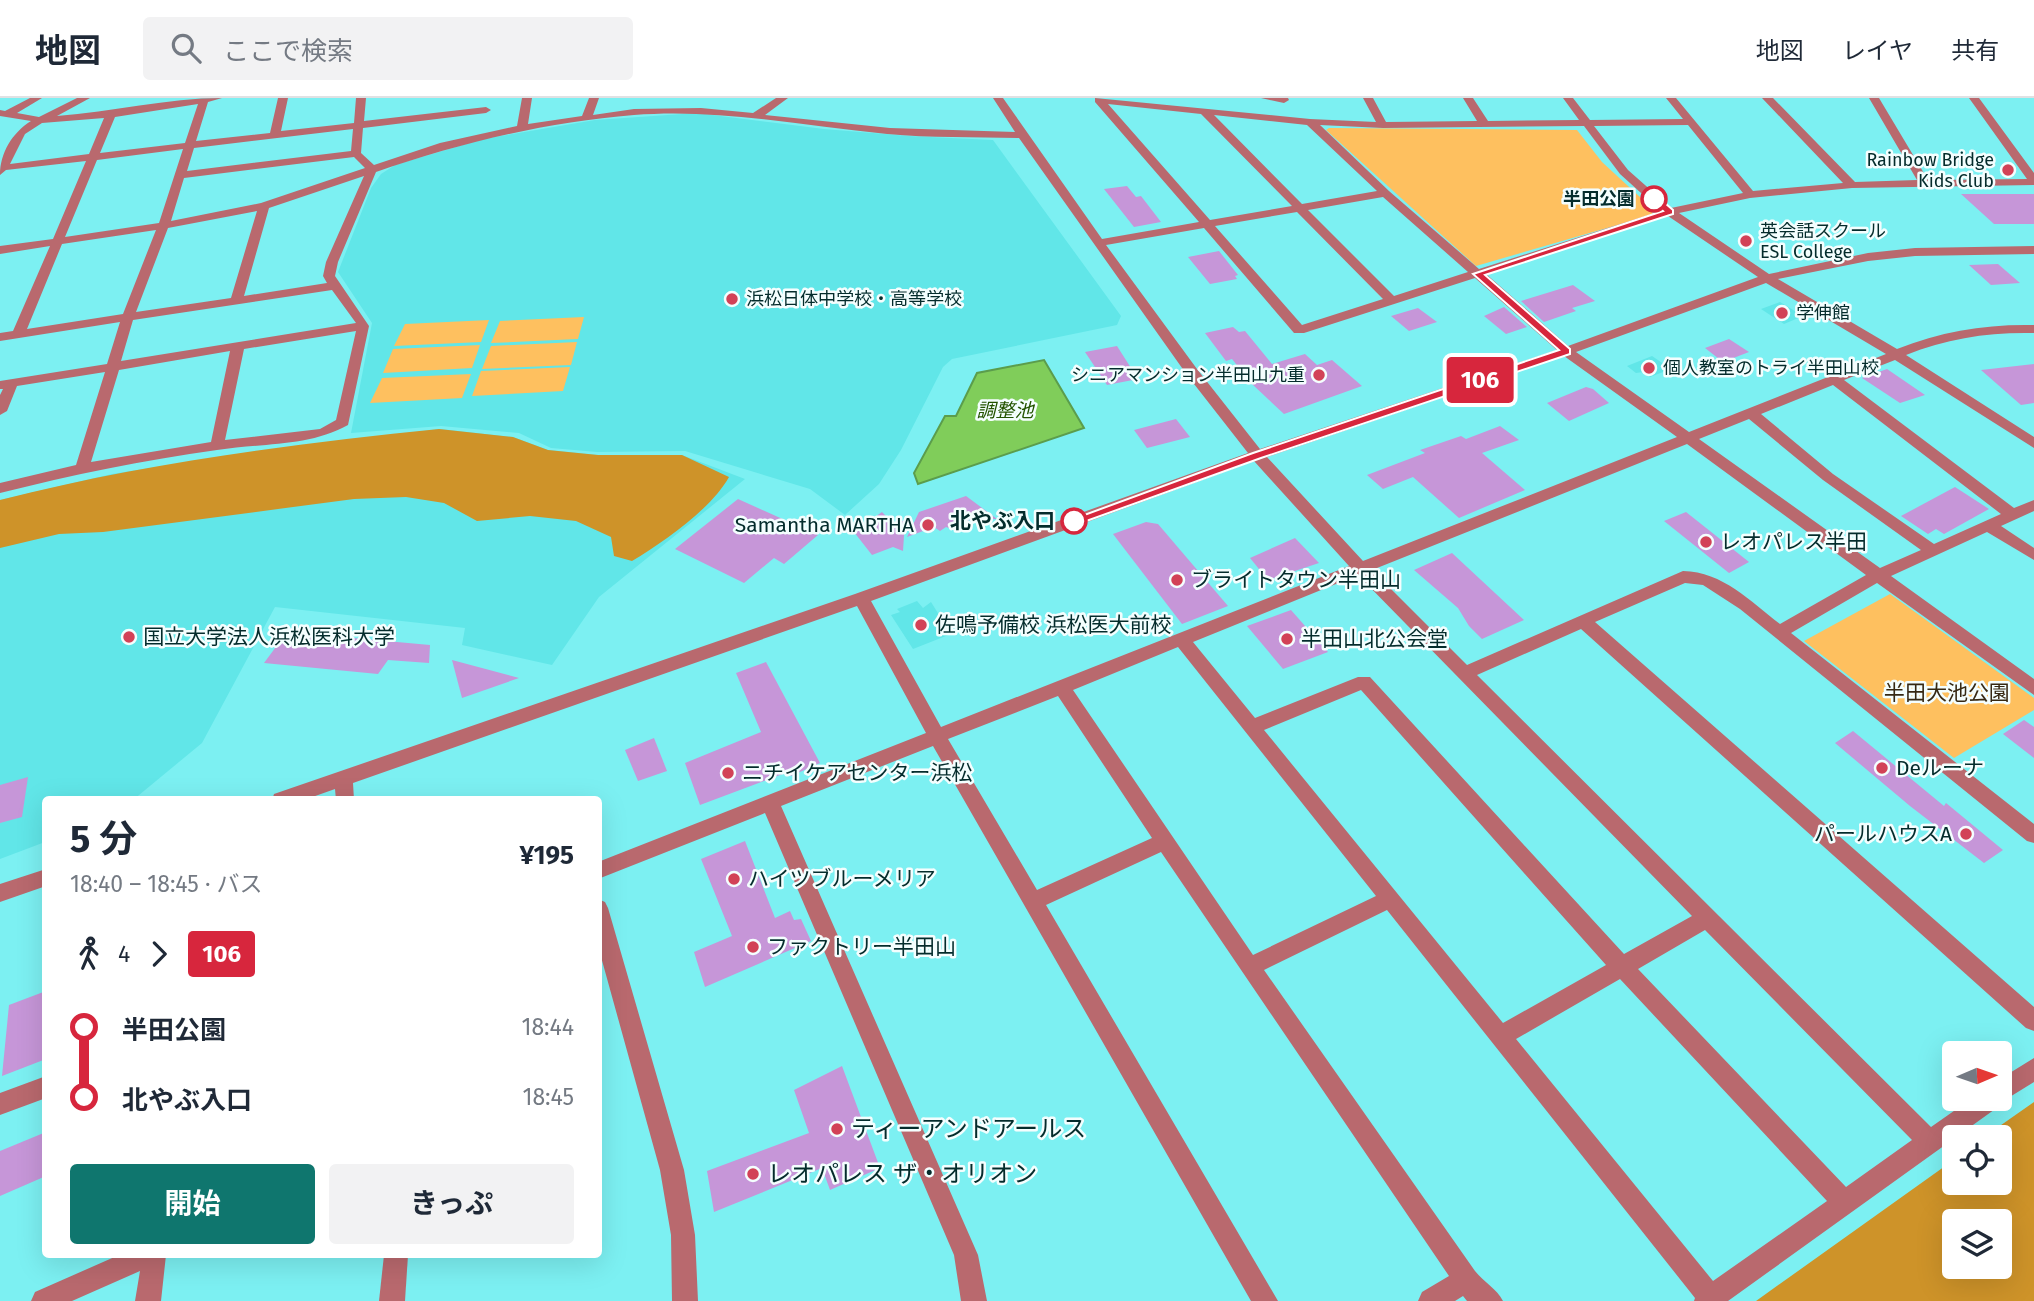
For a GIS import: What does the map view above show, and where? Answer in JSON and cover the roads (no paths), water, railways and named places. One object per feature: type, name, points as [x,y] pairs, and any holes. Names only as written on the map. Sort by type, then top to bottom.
[{"type":"street","points":[[3,114],[37,98]]},
{"type":"street","points":[[1,169],[21,132],[85,98]]},
{"type":"street","points":[[3,114],[40,120],[111,114],[217,98]]},
{"type":"street","points":[[275,133],[283,98]]},
{"type":"street","points":[[356,154],[361,98]]},
{"type":"street","points":[[482,136],[487,98]]},
{"type":"street","points":[[522,128],[527,98]]},
{"type":"street","points":[[586,119],[594,98]]},
{"type":"street","points":[[652,110],[659,98]]},
{"type":"street","points":[[756,116],[783,98]]},
{"type":"street","points":[[998,98],[1021,135],[1192,372],[1257,456],[1359,567],[1709,917],[1928,1141]]},
{"type":"street","points":[[1266,98],[1283,98]]},
{"type":"street","points":[[1368,98],[1383,125]]},
{"type":"street","points":[[1468,98],[1485,125]]},
{"type":"street","points":[[1568,98],[1625,172],[1670,212],[1767,278],[1897,355],[2034,443]]},
{"type":"street","points":[[1671,98],[1751,195]]},
{"type":"street","points":[[1767,98],[1852,185]]},
{"type":"street","points":[[1874,98],[1924,183]]},
{"type":"street","points":[[1975,98],[2034,182]]},
{"type":"street","points":[[82,468],[128,317],[163,227],[204,100]]},
{"type":"street","points":[[1692,122],[1383,125],[1310,122],[1099,100],[1299,330],[1670,212],[1751,195],[1852,185],[2034,182]]},
{"type":"street","points":[[1,169],[275,133],[485,110]]},
{"type":"street","points":[[0,250],[163,227],[264,206],[427,150],[482,136],[652,110],[689,110],[890,131],[1021,135]]},
{"type":"street","points":[[1204,111],[1297,208],[1391,300]]},
{"type":"street","points":[[19,334],[111,114]]},
{"type":"street","points":[[1310,122],[1385,193],[1566,351],[2034,688]]},
{"type":"street","points":[[179,175],[356,154],[372,169]]},
{"type":"street","points":[[0,488],[82,468],[217,445],[323,433],[343,422],[363,326],[360,317],[329,276],[331,262],[372,169]]},
{"type":"street","points":[[1100,243],[1385,193]]},
{"type":"street","points":[[237,300],[264,206]]},
{"type":"street","points":[[293,796],[861,598],[1257,456],[1566,351],[1767,278],[1868,257],[2034,250]]},
{"type":"street","points":[[0,337],[334,286]]},
{"type":"street","points":[[0,411],[6,384],[363,326]]},
{"type":"street","points":[[602,869],[1932,340],[1961,332],[1992,328],[2034,329]]},
{"type":"street","points":[[217,445],[239,346]]},
{"type":"street","points":[[1835,380],[2012,514]]},
{"type":"street","points":[[1751,413],[1828,477],[1934,551]]},
{"type":"street","points":[[1779,632],[1877,576],[2034,505]]},
{"type":"street","points":[[1989,526],[2034,555]]},
{"type":"street","points":[[1464,673],[1693,575],[1714,582],[2034,835]]},
{"type":"street","points":[[861,598],[937,736],[1265,1301]]},
{"type":"street","points":[[1583,621],[2034,1021]]},
{"type":"street","points":[[1181,639],[1391,898],[1709,1300],[1972,1111]]},
{"type":"street","points":[[1252,727],[1364,682],[1622,967],[1844,1202]]},
{"type":"street","points":[[1062,688],[1249,967],[1466,1280],[1476,1293],[1490,1301]]},
{"type":"street","points":[[343,779],[345,796]]},
{"type":"street","points":[[771,804],[966,1255],[974,1301]]},
{"type":"street","points":[[1033,902],[1164,841]]},
{"type":"street","points":[[0,893],[42,878]]},
{"type":"street","points":[[1249,967],[1391,898]]},
{"type":"street","points":[[1501,1036],[1709,917]]},
{"type":"street","points":[[602,922],[673,1170],[683,1235],[685,1301]]},
{"type":"street","points":[[2012,1084],[2034,1069]]},
{"type":"street","points":[[0,1104],[42,1088]]},
{"type":"street","points":[[44,1301],[139,1258]]},
{"type":"street","points":[[148,1301],[154,1258]]},
{"type":"street","points":[[392,1301],[396,1258]]},
{"type":"street","points":[[1431,1301],[1466,1280]]},
{"type":"water","name":"調整池","points":[[1044,360],[1084,428],[918,484],[914,473],[945,416],[956,416],[977,373]]},
{"type":"place","name":"Rainbow Bridge Kids Club","points":[[2008,170]]},
{"type":"place","name":"半田公園","points":[[1654,199]]},
{"type":"place","name":"英会話スクール ESL College","points":[[1746,241]]},
{"type":"place","name":"浜松日体中学校・高等学校","points":[[732,299]]},
{"type":"place","name":"学伸館","points":[[1782,313]]},
{"type":"place","name":"個人教室のトライ半田山校","points":[[1649,368]]},
{"type":"place","name":"シニアマンション半田山九重","points":[[1319,375]]},
{"type":"place","name":"北やぶ入口","points":[[1074,521]]},
{"type":"place","name":"Samantha MARTHA","points":[[928,525]]},
{"type":"place","name":"レオパレス半田","points":[[1706,542]]},
{"type":"place","name":"ブライトタウン半田山","points":[[1177,580]]},
{"type":"place","name":"佐鳴予備校 浜松医大前校","points":[[921,625]]},
{"type":"place","name":"国立大学法人浜松医科大学","points":[[129,637]]},
{"type":"place","name":"半田山北公会堂","points":[[1287,639]]},
{"type":"place","name":"Deルーナ","points":[[1882,768]]},
{"type":"place","name":"ニチイケアセンター浜松","points":[[728,773]]},
{"type":"place","name":"パールハウスA","points":[[1966,834]]},
{"type":"place","name":"ハイツブルーメリア","points":[[734,879]]},
{"type":"place","name":"ファクトリー半田山","points":[[753,947]]},
{"type":"place","name":"ティーアンドアールス","points":[[837,1129]]},
{"type":"place","name":"レオパレス ザ・オリオン","points":[[753,1174]]},
{"type":"park label","name":"半田大池公園","points":[[1947,693]]}]
